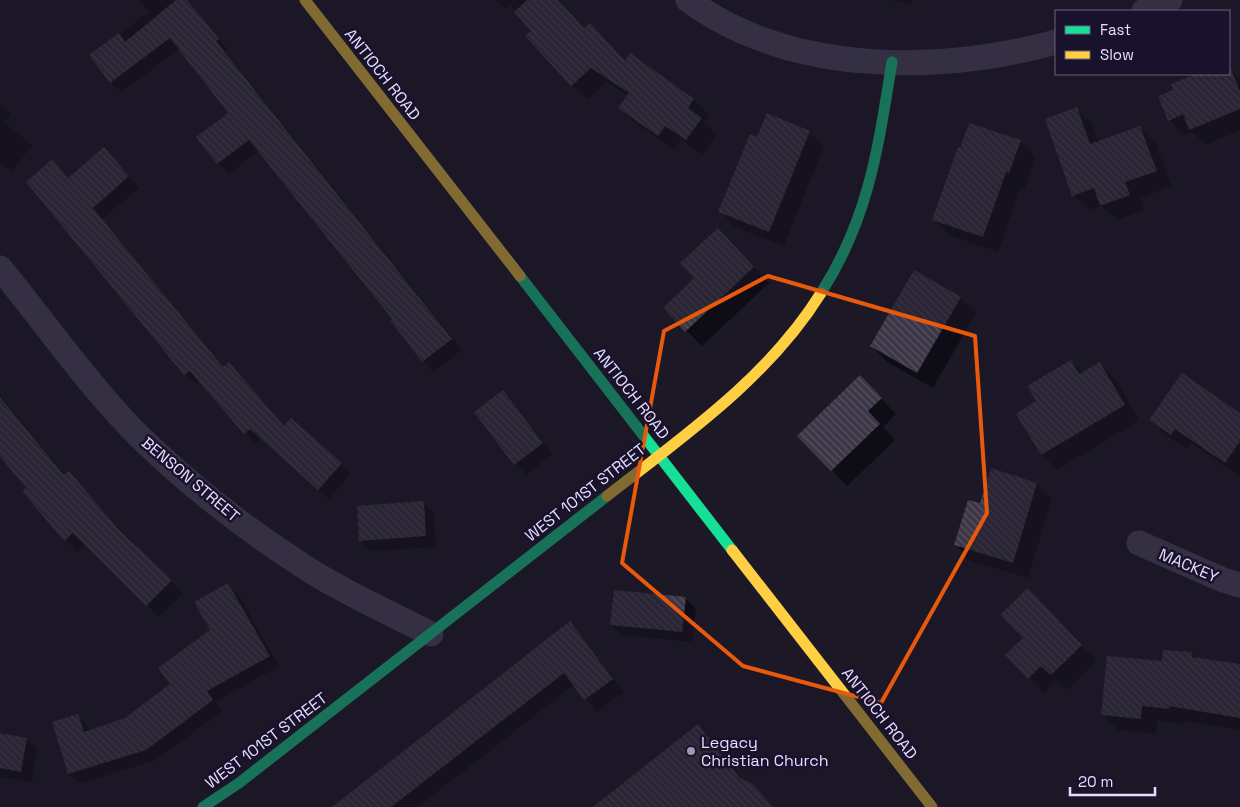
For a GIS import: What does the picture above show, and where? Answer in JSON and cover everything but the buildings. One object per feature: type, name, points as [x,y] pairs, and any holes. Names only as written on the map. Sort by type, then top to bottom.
[{"type":"street","name":"ANTIOCH ROAD","points":[[304,0],[932,807]]},
{"type":"street","points":[[688,0],[754,36],[804,52],[838,59],[922,63],[976,58],[1055,42]]},
{"type":"street","points":[[1146,10],[1170,0]]},
{"type":"street","name":"WEST 101ST STREET","points":[[202,807],[239,783],[431,634],[720,406],[768,363],[810,313],[841,262],[859,220],[877,153],[892,62]]},
{"type":"street","name":"BENSON STREET","points":[[0,268],[91,382],[143,440],[213,501],[291,559],[363,600],[431,634]]},
{"type":"street","name":"MACKEY","points":[[1138,543],[1223,580],[1240,585]]},
{"type":"highlighted area","points":[[768,276],[975,336],[987,513],[881,703],[743,666],[622,563],[664,331]]},
{"type":"traffic: fast","points":[[821,293],[837,265],[861,210],[876,153],[892,62]]},
{"type":"traffic: fast","points":[[520,276],[732,550]]},
{"type":"traffic: fast","points":[[203,807],[239,783],[607,496]]},
{"type":"traffic: slow","points":[[305,0],[520,276]]},
{"type":"traffic: slow","points":[[607,496],[695,428],[751,378],[800,323],[821,293]]},
{"type":"traffic: slow","points":[[732,550],[932,807]]},
{"type":"place","name":"Legacy Christian Church","points":[[691,751]]}]
